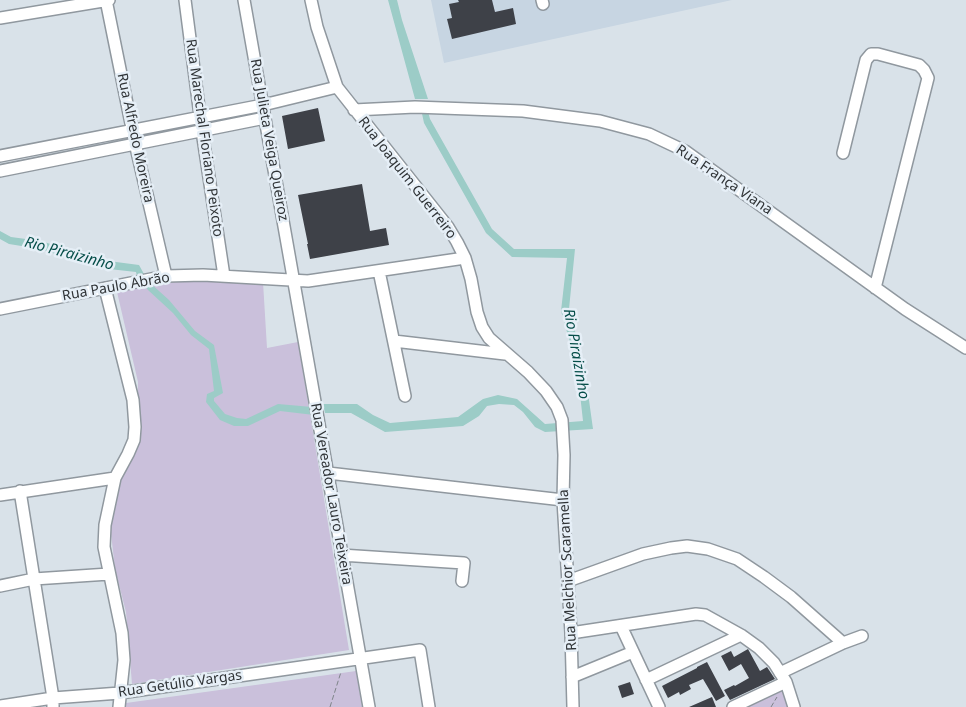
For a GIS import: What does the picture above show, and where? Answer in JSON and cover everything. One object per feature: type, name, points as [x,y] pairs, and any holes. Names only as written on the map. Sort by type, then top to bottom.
[{"type":"street","points":[[0,18],[107,0]]},
{"type":"street","name":"Rua Alfredo Moreira","points":[[107,0],[135,143],[166,276]]},
{"type":"street","name":"Rua Marechal Floriano Peixoto","points":[[185,0],[224,276]]},
{"type":"street","name":"Rua Julieta Veiga Queiroz","points":[[244,0],[294,280]]},
{"type":"street","name":"Rua Joaquim Guerreiro","points":[[311,0],[317,28],[336,87],[448,228],[465,258],[477,312],[482,327],[489,338],[505,354],[528,372],[546,391],[557,407],[562,420]]},
{"type":"street","points":[[843,153],[866,60],[871,54],[878,54],[919,65],[928,78],[875,288]]},
{"type":"street","points":[[13,168],[5,155],[263,105],[336,87]]},
{"type":"street","name":"Rua França Viana","points":[[354,110],[439,108],[523,111],[600,121],[649,134],[686,150],[875,288],[966,348]]},
{"type":"street","points":[[0,171],[265,118]]},
{"type":"street","name":"Rua Paulo Abrão","points":[[0,309],[166,276],[224,276],[308,281],[465,258]]},
{"type":"street","points":[[379,271],[405,396]]},
{"type":"street","name":"Rua Vereador Lauro Teixeira","points":[[294,280],[369,707]]},
{"type":"street","points":[[105,288],[133,400],[135,427],[134,440],[115,478],[105,524],[104,547],[122,633],[124,660],[119,707]]},
{"type":"street","points":[[394,341],[505,354]]},
{"type":"street","name":"Rua Melchior Scaramella","points":[[562,420],[564,434],[563,500],[571,633],[573,707]]},
{"type":"street","points":[[328,473],[563,500]]},
{"type":"street","points":[[0,494],[115,478]]},
{"type":"street","points":[[20,491],[53,702]]},
{"type":"street","points":[[568,581],[643,554],[687,546],[708,549],[737,560],[764,577],[791,597],[843,643]]},
{"type":"street","points":[[341,555],[464,563],[462,581]]},
{"type":"street","points":[[0,586],[34,579],[109,574]]},
{"type":"street","points":[[571,633],[696,614],[714,619],[759,648],[774,663],[783,678],[794,707]]},
{"type":"street","points":[[620,626],[659,707]]},
{"type":"street","points":[[646,680],[741,635]]},
{"type":"street","points":[[733,707],[843,643],[862,636]]},
{"type":"street","name":"Rua Getúlio Vargas","points":[[0,706],[53,702],[420,650],[429,707]]},
{"type":"street","points":[[572,678],[633,652]]},
{"type":"path","points":[[330,707],[344,661]]},
{"type":"shaded area","points":[[431,0],[732,0],[444,63]]},
{"type":"shaded area","points":[[171,279],[263,282],[267,348],[298,342],[349,650],[132,684],[126,612],[115,569],[110,524],[119,480],[137,442],[138,382],[117,292]]},
{"type":"shaded area","points":[[356,671],[362,707],[126,707],[126,703]]},
{"type":"shaded area","points":[[783,687],[790,707],[740,707]]},
{"type":"water","points":[[388,0],[397,0],[428,99],[415,99]]},
{"type":"water","name":"Rio Piraizinho","points":[[427,108],[430,119],[492,229],[514,249],[575,249],[569,309],[584,364],[593,429],[545,432],[535,427],[523,412],[514,405],[499,404],[487,406],[479,416],[463,426],[385,432],[351,413],[325,413],[323,404],[357,404],[373,415],[390,423],[458,417],[483,399],[498,395],[517,399],[545,424],[583,421],[577,367],[561,311],[567,258],[512,257],[486,233],[424,123],[421,109]]},
{"type":"water","name":"Rio Piraizinho","points":[[0,231],[11,237],[41,241],[101,260],[139,265],[144,274],[137,276],[136,272],[100,268],[40,249],[9,244],[0,239]]},
{"type":"water","points":[[149,282],[169,300],[195,331],[214,345],[223,393],[214,398],[214,401],[225,414],[246,419],[278,404],[312,407],[314,415],[280,411],[248,426],[234,426],[220,420],[206,402],[207,394],[214,391],[209,349],[191,335],[173,313],[142,283]]},
{"type":"building","points":[[458,0],[492,0],[495,12],[513,8],[516,24],[452,39],[447,19],[452,18],[449,4],[459,2]]},
{"type":"building","points":[[318,108],[325,141],[288,149],[282,116]]},
{"type":"building","points":[[362,184],[370,231],[386,228],[389,245],[310,259],[298,195]]},
{"type":"building","points":[[748,649],[760,671],[767,667],[775,679],[730,700],[724,690],[749,678],[741,664],[729,671],[721,656],[731,651],[734,657]]},
{"type":"building","points":[[707,662],[725,696],[716,701],[703,679],[689,685],[691,689],[680,695],[679,692],[668,698],[662,686]]},
{"type":"building","points":[[630,682],[634,694],[622,698],[618,686]]},
{"type":"building","points":[[712,697],[716,707],[689,707]]}]
